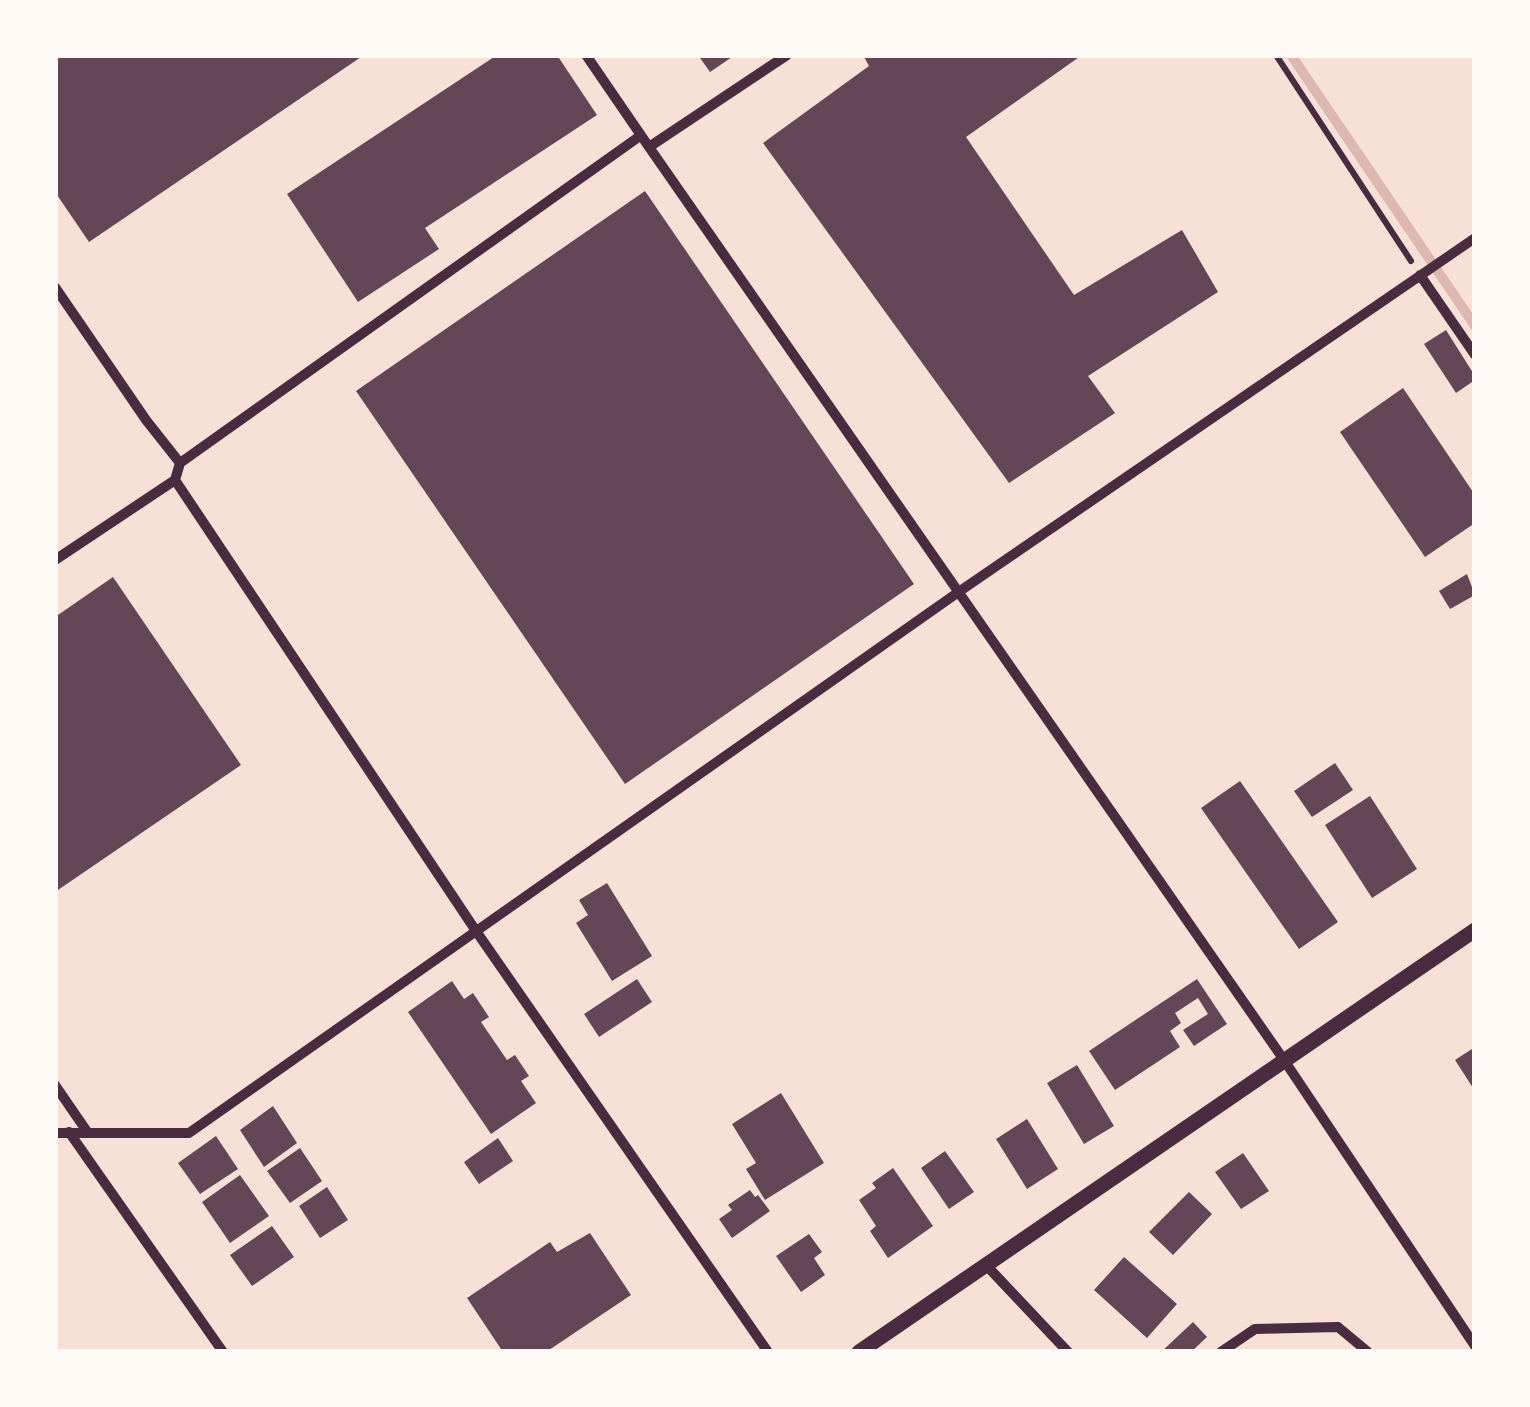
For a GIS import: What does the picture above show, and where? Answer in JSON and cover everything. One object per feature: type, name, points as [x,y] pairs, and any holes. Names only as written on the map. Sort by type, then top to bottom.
[{"type":"street","points":[[586,55],[1284,1060],[1475,1346]]},
{"type":"street","points":[[650,148],[787,55]]},
{"type":"street","points":[[55,560],[175,480],[180,462],[640,136]]},
{"type":"street","points":[[55,1133],[190,1134],[960,591],[1475,238]]},
{"type":"street","points":[[1420,275],[1475,355]]},
{"type":"street","points":[[55,287],[146,420],[180,462]]},
{"type":"street","points":[[175,480],[476,931],[768,1352]]},
{"type":"street","points":[[859,1352],[1475,930]]},
{"type":"street","points":[[55,1085],[88,1133]]},
{"type":"street","points":[[69,1132],[223,1352]]},
{"type":"street","points":[[986,1265],[1068,1352]]},
{"type":"street","points":[[1221,1352],[1255,1328],[1338,1326],[1368,1352]]},
{"type":"path","points":[[1276,55],[1420,275]]},
{"type":"building","points":[[55,55],[364,55],[89,242],[55,192]]},
{"type":"building","points":[[497,55],[557,55],[597,115],[425,228],[439,249],[358,302],[287,194]]},
{"type":"building","points":[[698,55],[735,55],[710,72]]},
{"type":"building","points":[[863,55],[1082,55],[966,137],[1074,295],[1182,230],[1218,292],[1088,376],[1115,413],[1009,483],[763,143],[869,66]]},
{"type":"building","points":[[645,191],[914,584],[625,784],[356,391]]},
{"type":"building","points":[[1446,330],[1475,376],[1456,393],[1424,344]]},
{"type":"building","points":[[1403,388],[1475,495],[1475,523],[1425,557],[1340,432]]},
{"type":"building","points":[[1467,574],[1475,595],[1450,609],[1439,591]]},
{"type":"building","points":[[113,577],[241,765],[55,892],[55,617]]},
{"type":"building","points":[[1335,763],[1353,790],[1312,817],[1294,791]]},
{"type":"building","points":[[1240,781],[1338,922],[1299,949],[1201,808]]},
{"type":"building","points":[[1370,796],[1417,869],[1372,898],[1325,825]]},
{"type":"building","points":[[607,883],[652,956],[612,981],[576,923],[588,915],[579,900]]},
{"type":"building","points":[[637,979],[652,1002],[599,1037],[584,1014]]},
{"type":"building","points":[[1197,979],[1227,1024],[1194,1046],[1183,1030],[1208,1014],[1198,998],[1175,1013],[1181,1023],[1170,1031],[1180,1047],[1115,1090],[1089,1051]]},
{"type":"building","points":[[452,981],[464,999],[473,993],[489,1017],[481,1022],[507,1060],[515,1055],[529,1076],[521,1081],[536,1103],[491,1134],[408,1012]]},
{"type":"building","points":[[1475,1047],[1475,1091],[1455,1060]]},
{"type":"building","points":[[1077,1065],[1114,1126],[1084,1144],[1047,1083]]},
{"type":"building","points":[[781,1093],[824,1163],[765,1200],[746,1169],[756,1163],[732,1124]]},
{"type":"building","points":[[273,1106],[297,1143],[264,1167],[240,1130]]},
{"type":"building","points":[[1027,1119],[1058,1169],[1027,1189],[996,1139]]},
{"type":"building","points":[[216,1136],[238,1169],[200,1194],[178,1163]]},
{"type":"building","points":[[498,1138],[513,1161],[479,1184],[464,1162]]},
{"type":"building","points":[[300,1148],[322,1181],[290,1203],[267,1171]]},
{"type":"building","points":[[945,1151],[974,1192],[949,1209],[921,1168]]},
{"type":"building","points":[[1243,1153],[1269,1191],[1241,1209],[1215,1172]]},
{"type":"building","points":[[893,1168],[933,1226],[888,1258],[870,1231],[876,1226],[859,1200],[876,1188],[872,1183]]},
{"type":"building","points":[[240,1175],[269,1216],[230,1243],[202,1202]]},
{"type":"building","points":[[327,1187],[348,1220],[320,1238],[299,1206]]},
{"type":"building","points":[[750,1190],[770,1211],[732,1238],[719,1219],[732,1210],[728,1205]]},
{"type":"building","points":[[1189,1192],[1212,1214],[1173,1255],[1149,1232]]},
{"type":"building","points":[[272,1226],[294,1257],[252,1286],[230,1255]]},
{"type":"building","points":[[590,1233],[631,1295],[546,1352],[503,1352],[467,1298],[550,1242],[557,1252]]},
{"type":"building","points":[[809,1234],[822,1252],[814,1258],[825,1275],[801,1292],[776,1256]]},
{"type":"building","points":[[1124,1257],[1177,1304],[1147,1338],[1094,1290]]},
{"type":"building","points":[[1193,1322],[1207,1337],[1191,1352],[1161,1352]]},
{"type":"waterway","points":[[1291,55],[1475,326]]}]
